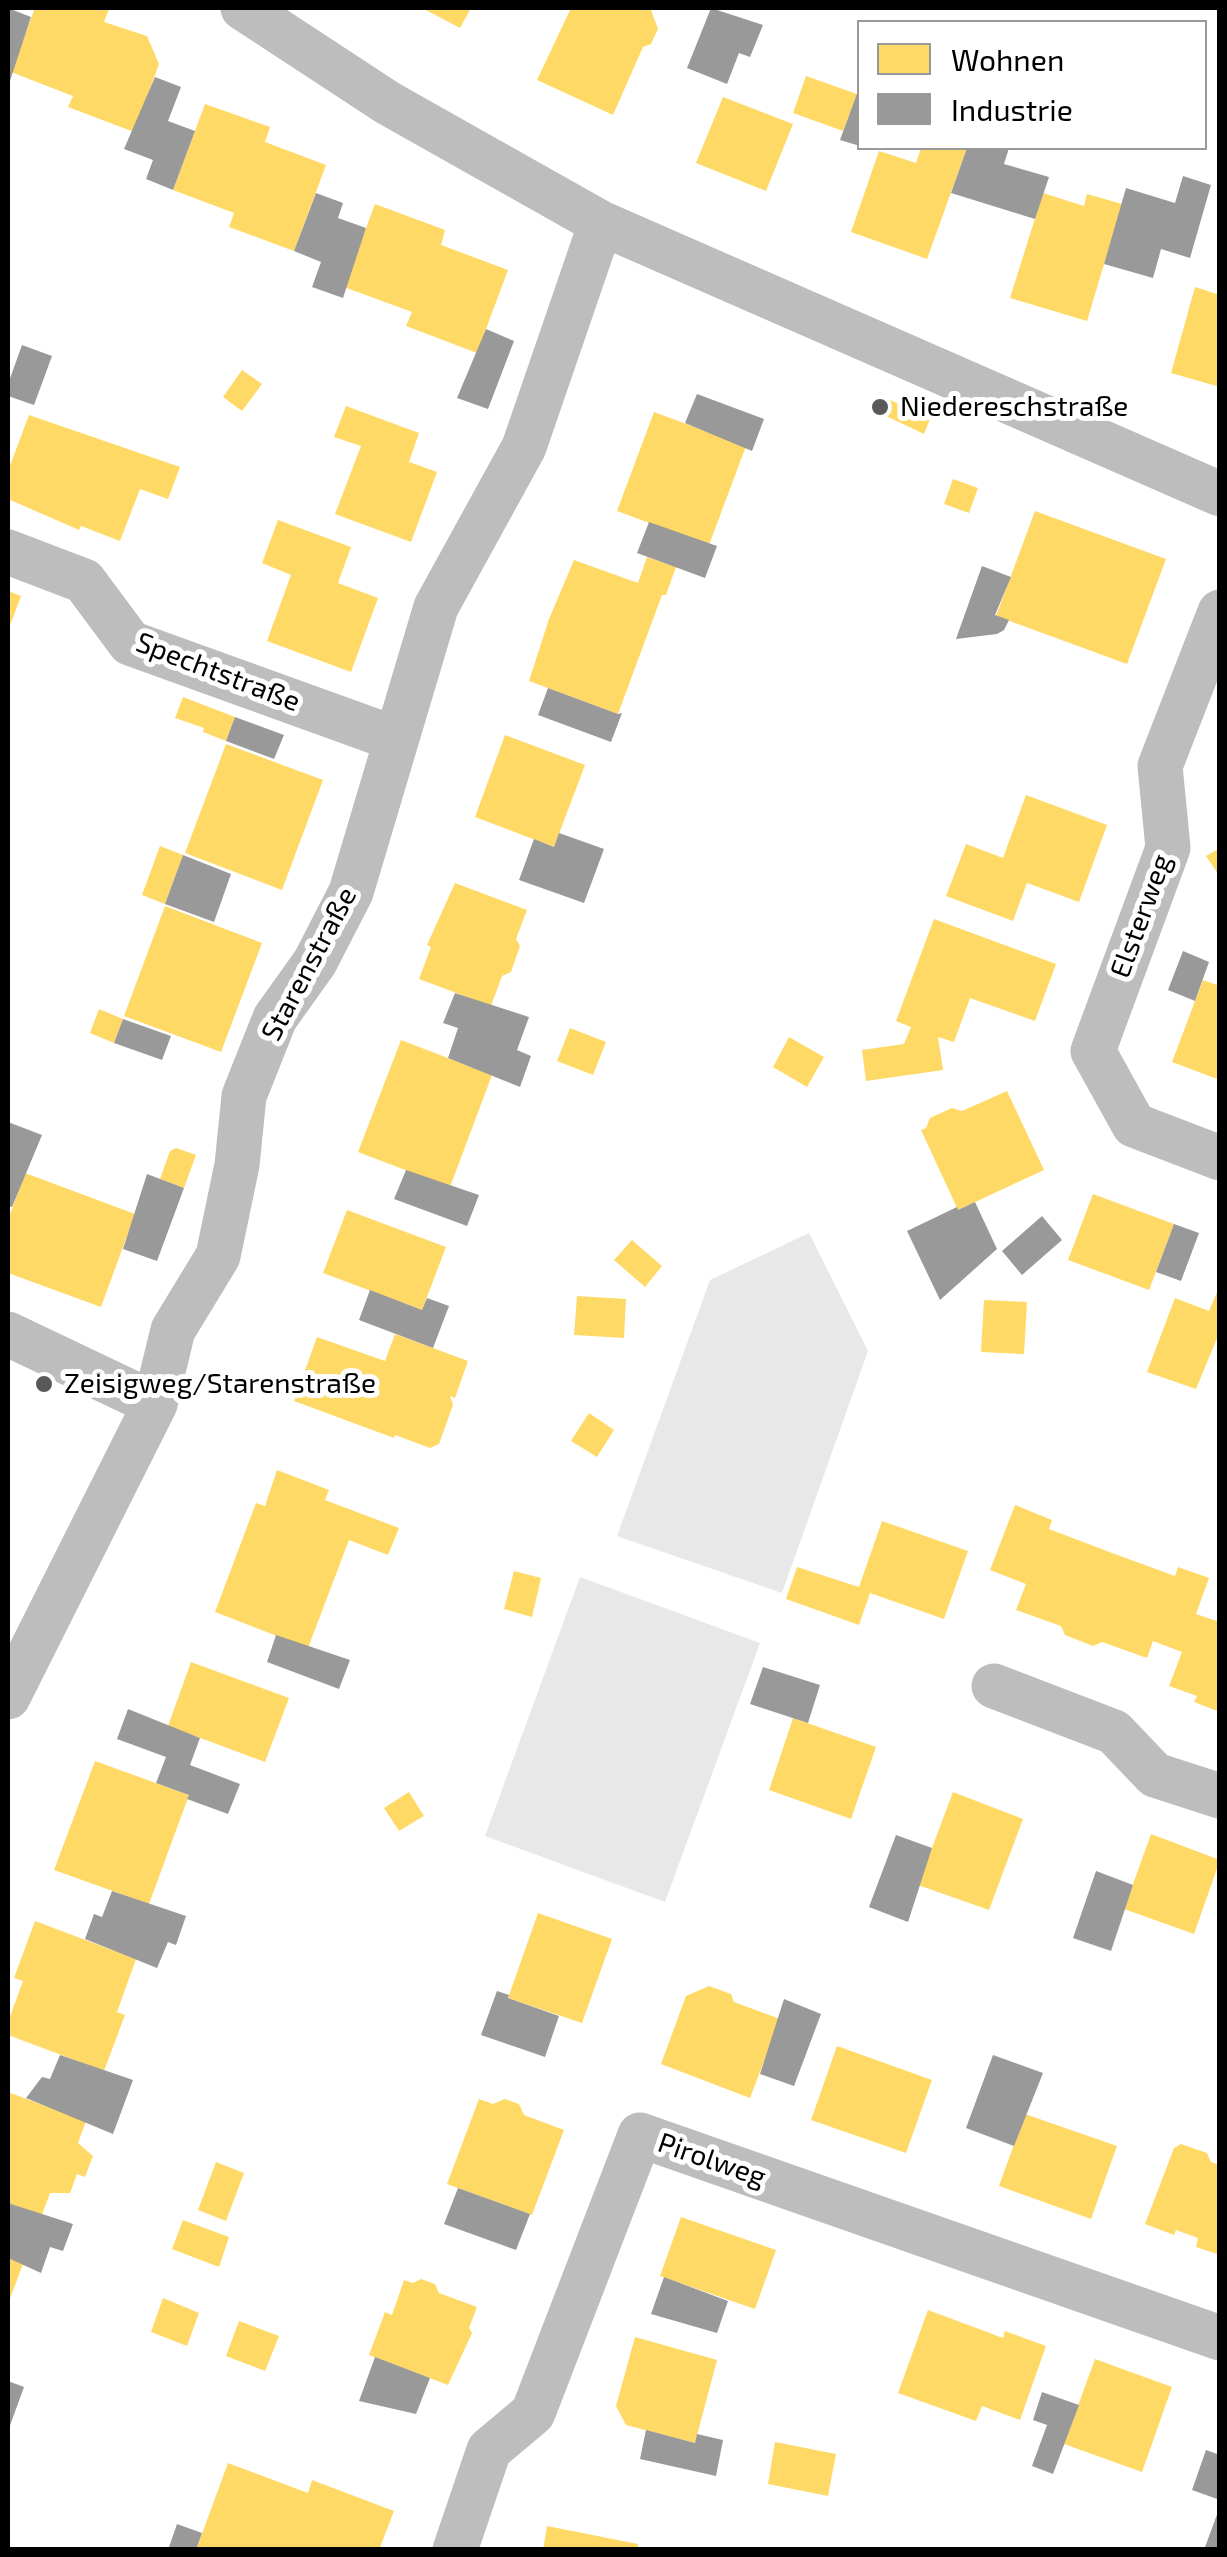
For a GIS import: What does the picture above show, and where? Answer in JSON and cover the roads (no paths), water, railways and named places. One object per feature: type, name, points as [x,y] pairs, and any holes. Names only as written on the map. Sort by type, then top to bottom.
[{"type":"street","points":[[243,8],[388,102],[601,223],[1220,494]]},
{"type":"street","name":"Starenstraße","points":[[8,1697],[154,1404],[174,1330],[218,1256],[236,1165],[244,1096],[275,1018],[316,962],[351,892],[436,607],[524,447],[601,223]]},
{"type":"street","name":"Spechtstraße","points":[[8,552],[84,581],[130,643],[396,740]]},
{"type":"street","name":"Elsterweg","points":[[1220,612],[1160,766],[1168,848],[1092,1051],[1134,1125],[1220,1158]]},
{"type":"street","points":[[8,1334],[154,1404]]},
{"type":"street","points":[[994,1686],[1114,1732],[1156,1774],[1220,1796]]},
{"type":"street","name":"Pirolweg","points":[[454,2550],[488,2450],[533,2413],[640,2135],[1220,2338]]},
{"type":"place","name":"Niedereschstraße","points":[[880,407]]},
{"type":"place","name":"Zeisigweg/Starenstraße","points":[[44,1384]]}]
